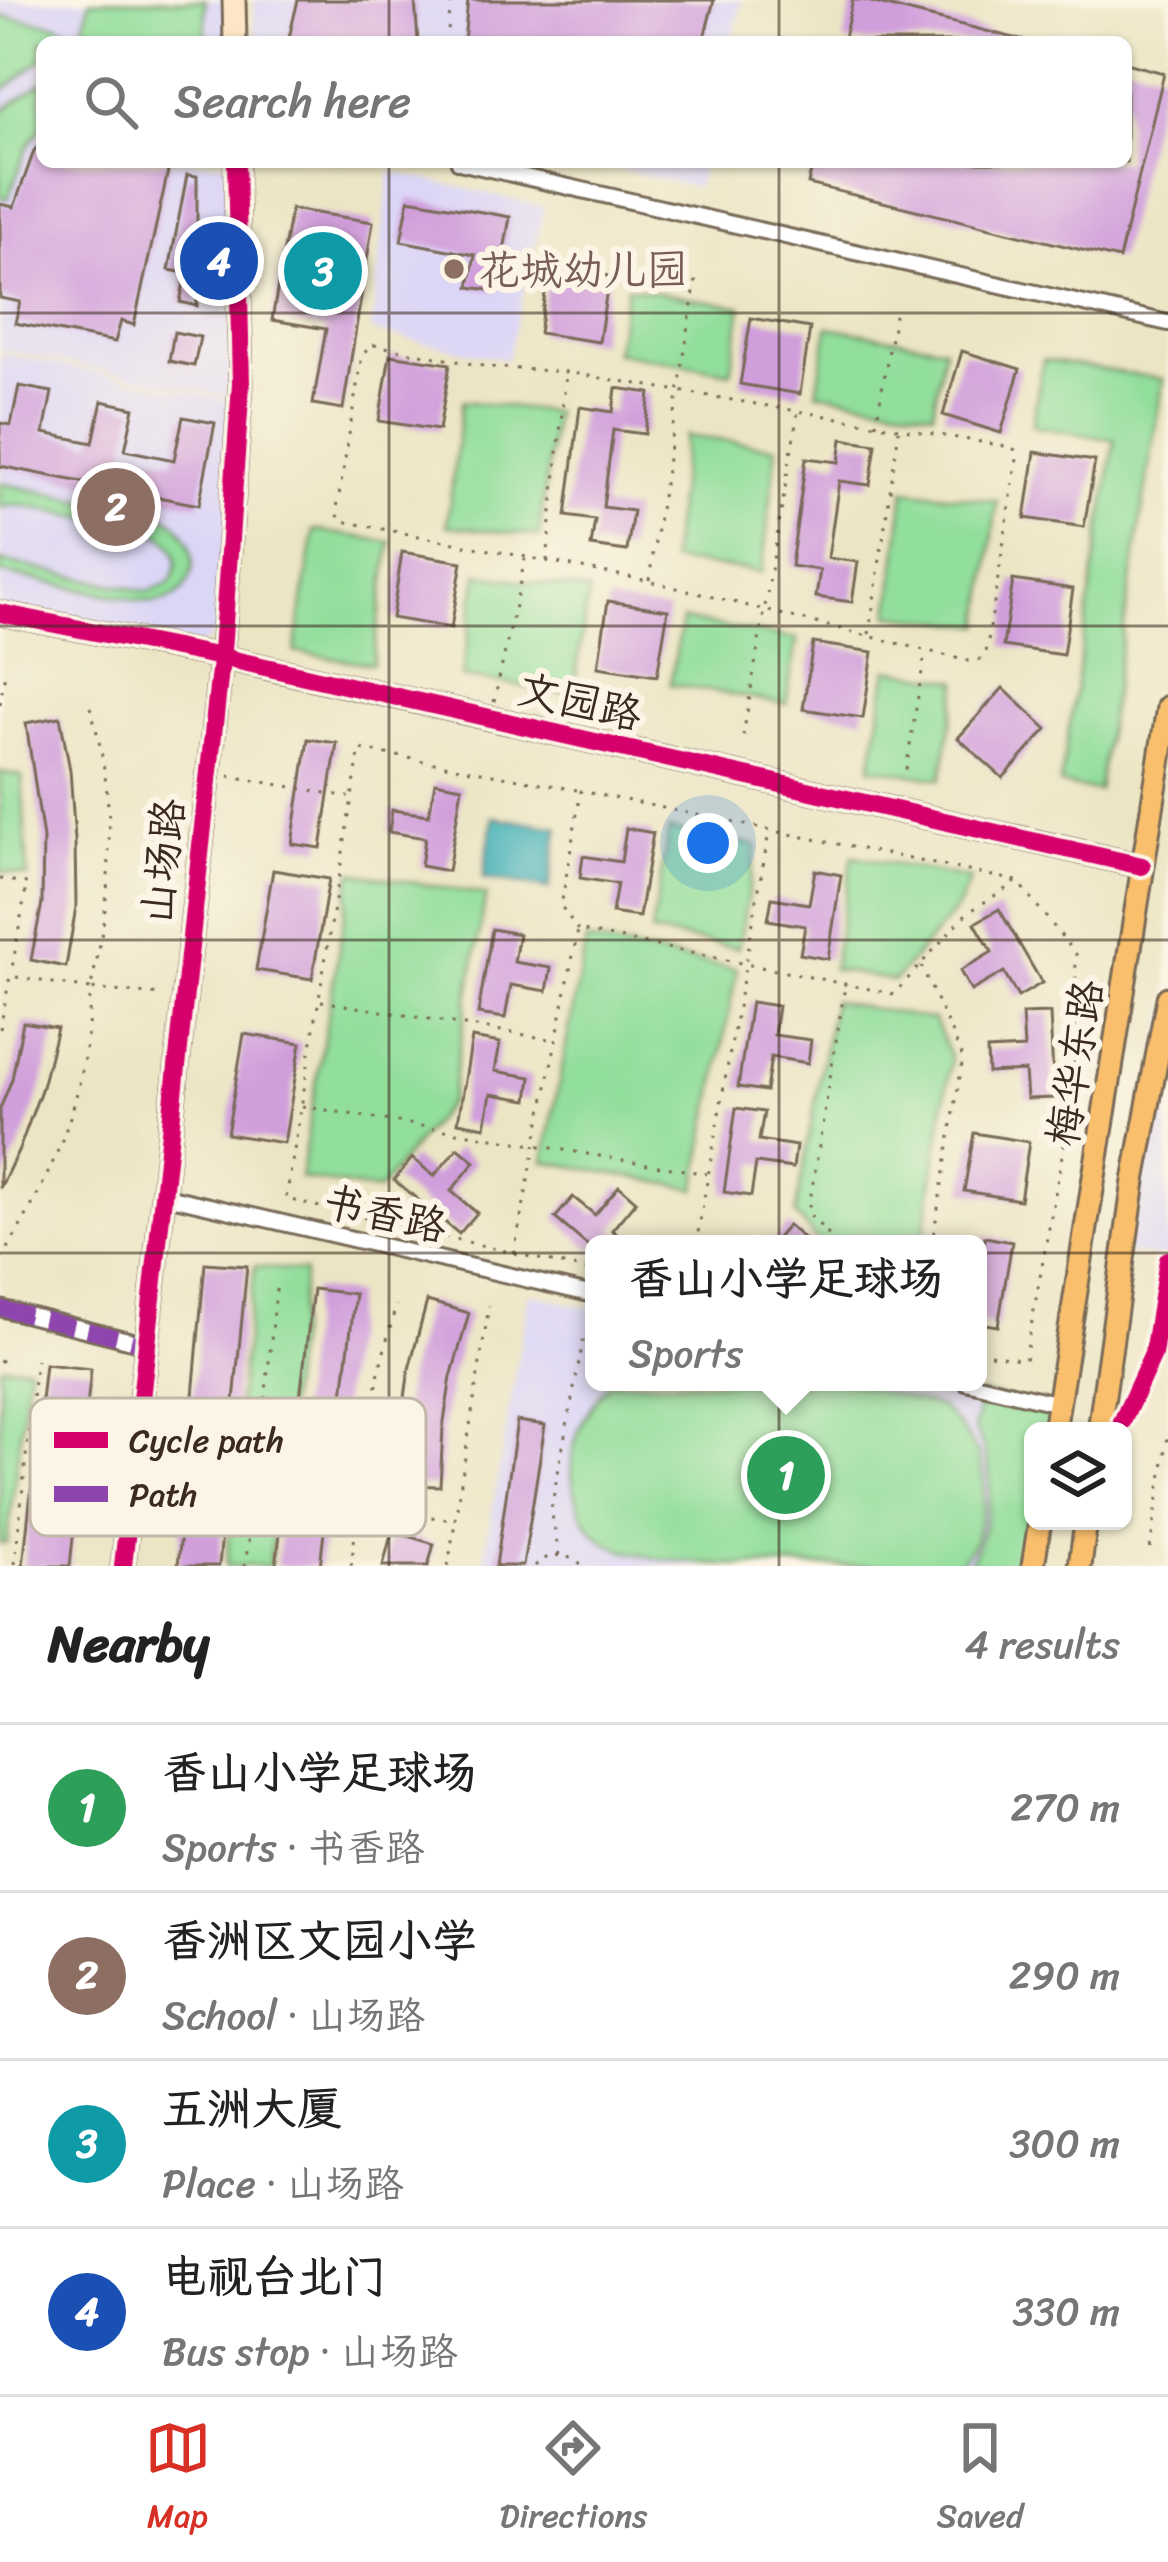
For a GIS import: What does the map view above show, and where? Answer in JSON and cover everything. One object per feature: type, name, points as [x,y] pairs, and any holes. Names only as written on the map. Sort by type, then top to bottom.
[{"type":"main road","name":"梅华东路","points":[[1056,1422],[1168,707]]},
{"type":"main road","name":"梅华东路","points":[[1100,1422],[1134,1181],[1168,998]]},
{"type":"main road","points":[[1033,1566],[1039,1530]]},
{"type":"main road","points":[[1079,1566],[1085,1530]]},
{"type":"street","points":[[234,0],[235,36]]},
{"type":"street","name":"山场路","points":[[142,1398],[221,657],[241,384],[236,168]]},
{"type":"street","points":[[485,168],[1168,323]]},
{"type":"street","name":"文园路","points":[[0,613],[221,657],[1142,866]]},
{"type":"street","name":"书香路","points":[[162,1195],[585,1293]]},
{"type":"street","points":[[0,1308],[148,1345]]},
{"type":"street","points":[[987,1387],[1059,1403]]},
{"type":"street","name":"山场路","points":[[123,1566],[127,1536]]},
{"type":"path","points":[[448,36],[451,0]]},
{"type":"path","points":[[649,581],[697,274]]},
{"type":"path","points":[[876,424],[896,309]]},
{"type":"path","points":[[368,347],[677,390],[1015,450],[982,659],[975,662],[926,651],[649,581],[339,518],[361,361],[368,347]]},
{"type":"path","points":[[548,561],[566,371]]},
{"type":"path","points":[[743,736],[798,410]]},
{"type":"path","points":[[868,637],[899,428]]},
{"type":"path","points":[[491,718],[525,557]]},
{"type":"path","points":[[905,770],[926,651]]},
{"type":"path","points":[[0,704],[5,673]]},
{"type":"path","points":[[3,1257],[52,1167],[78,1096],[89,1036],[90,989],[103,939],[108,872],[107,801],[90,707]]},
{"type":"path","points":[[585,1271],[286,1199],[360,749],[1017,881],[1076,954],[1073,1089],[1025,1360],[987,1354]]},
{"type":"path","points":[[208,772],[351,797]]},
{"type":"path","points":[[581,791],[561,906],[578,930],[894,994],[966,914],[1017,881]]},
{"type":"path","points":[[698,1235],[770,830]]},
{"type":"path","points":[[0,879],[27,883],[0,1029]]},
{"type":"path","points":[[514,1253],[578,930]]},
{"type":"path","points":[[921,964],[963,1058],[934,1235]]},
{"type":"path","points":[[10,976],[163,995]]},
{"type":"path","points":[[829,1235],[808,1213],[845,985]]},
{"type":"path","points":[[318,1001],[556,1040]]},
{"type":"path","points":[[301,1106],[709,1174]]},
{"type":"path","points":[[265,1398],[277,1280]]},
{"type":"path","points":[[375,1398],[396,1305]]},
{"type":"path","points":[[448,1566],[489,1306]]},
{"type":"path","points":[[559,1555],[551,1509],[585,1331]]},
{"type":"path","points":[[0,1362],[4,1356]]},
{"type":"path","points":[[32,1398],[36,1360]]},
{"type":"path","points":[[15,1564],[30,1418]]},
{"type":"path","points":[[1150,1548],[1168,1436]]},
{"type":"path","points":[[426,1516],[455,1520]]},
{"type":"path","points":[[245,1566],[249,1536]]},
{"type":"path","points":[[350,1566],[354,1536]]},
{"type":"path","points":[[535,1566],[548,1556],[559,1555],[581,1566]]},
{"type":"shaded area","points":[[0,0],[229,0],[230,36],[36,36],[36,168],[232,168],[237,399],[0,349]]},
{"type":"shaded area","points":[[254,0],[742,0],[733,36],[255,36]]},
{"type":"shaded area","points":[[614,168],[702,168],[697,188]]},
{"type":"shaded area","name":"花城幼儿园","points":[[390,171],[544,207],[507,360],[371,331]]},
{"type":"shaded area","points":[[0,353],[239,402],[223,626],[195,651],[0,612]]},
{"type":"shaded area","points":[[1168,1002],[1168,1258],[1124,1252]]},
{"type":"shaded area","points":[[529,1293],[585,1307],[585,1391],[942,1391],[971,1398],[1007,1416],[1007,1566],[483,1566]]},
{"type":"green space","points":[[90,0],[205,0],[206,36],[81,36]]},
{"type":"green space","points":[[0,16],[68,30],[66,36],[36,36],[36,64],[0,93]]},
{"type":"green space","points":[[36,86],[36,135],[8,199],[0,197],[0,113]]},
{"type":"green space","points":[[627,287],[742,307],[731,372],[615,352]]},
{"type":"green space","points":[[828,327],[944,347],[933,412],[817,392]]},
{"type":"green space","points":[[1043,360],[1163,379],[1098,791],[1060,784],[1115,440],[1032,426]]},
{"type":"green space","points":[[462,401],[554,412],[539,536],[447,526]]},
{"type":"green space","points":[[685,436],[777,447],[762,572],[670,561]]},
{"type":"green space","points":[[0,483],[169,518],[188,542],[192,570],[188,582],[180,593],[150,603],[0,573],[0,561],[149,592],[170,583],[177,562],[170,543],[157,533],[19,505],[0,507]]},
{"type":"green space","points":[[905,490],[997,501],[982,626],[890,615]]},
{"type":"green space","points":[[314,530],[391,542],[372,664],[295,652]]},
{"type":"green space","points":[[478,574],[589,591],[573,694],[462,677]]},
{"type":"green space","points":[[682,620],[797,639],[786,704],[670,684]]},
{"type":"green space","points":[[888,669],[959,681],[941,779],[871,767]]},
{"type":"green space","points":[[0,772],[22,776],[28,877],[0,871]]},
{"type":"green space","points":[[669,830],[757,846],[738,948],[651,933]]},
{"type":"green space","points":[[853,856],[970,879],[958,907],[894,981],[832,969]]},
{"type":"green space","points":[[352,872],[486,895],[450,1101],[378,1191],[300,1178]]},
{"type":"green space","points":[[586,941],[737,969],[696,1189],[544,1161]]},
{"type":"green space","points":[[833,1001],[934,1020],[951,1059],[924,1235],[812,1235],[795,1215]]},
{"type":"green space","points":[[255,1266],[304,1272],[288,1398],[238,1398]]},
{"type":"green space","points":[[2,1365],[29,1366],[7,1543],[0,1544],[0,1369]]},
{"type":"green space","points":[[603,1391],[881,1391],[940,1407],[978,1453],[984,1481],[975,1541],[958,1566],[723,1565],[628,1551],[595,1532],[575,1492],[572,1455]]},
{"type":"green space","points":[[981,1393],[1051,1408],[1049,1422],[1024,1422],[1024,1530],[1031,1530],[1026,1566],[968,1566],[987,1515],[990,1479],[974,1429]]},
{"type":"green space","points":[[229,1536],[273,1536],[269,1566],[226,1566]]},
{"type":"water","points":[[493,817],[559,827],[549,889],[483,878]]},
{"type":"building","points":[[298,0],[415,0],[418,36],[289,36]]},
{"type":"building","points":[[468,0],[714,0],[705,36],[465,36]]},
{"type":"building","points":[[853,0],[863,0],[1006,36],[844,36]]},
{"type":"building","points":[[1132,65],[1164,73],[1119,259],[808,184],[812,168],[1132,168]]},
{"type":"building","points":[[34,151],[36,168],[169,168],[134,325],[121,321],[115,342],[15,323],[20,302],[0,298],[0,204],[14,207]]},
{"type":"building","points":[[187,175],[197,176],[197,306],[180,302],[186,273],[169,270]]},
{"type":"building","points":[[409,199],[510,217],[497,291],[469,287],[475,255],[401,241]]},
{"type":"building","points":[[291,209],[373,222],[343,409],[313,404],[326,329],[272,320]]},
{"type":"building","points":[[549,267],[609,276],[599,342],[539,333]]},
{"type":"building","points":[[751,318],[810,328],[800,394],[740,384]]},
{"type":"building","points":[[174,332],[200,337],[194,366],[169,361]]},
{"type":"building","points":[[962,351],[1020,369],[1001,433],[943,415]]},
{"type":"building","points":[[390,355],[450,364],[439,430],[379,421]]},
{"type":"building","points":[[19,386],[52,392],[44,433],[93,443],[102,401],[134,408],[125,450],[174,460],[183,417],[215,423],[199,505],[0,466],[0,423],[11,425]]},
{"type":"building","points":[[616,388],[650,393],[645,434],[613,430],[603,507],[633,511],[627,551],[591,546],[595,520],[566,516],[580,407],[613,412]]},
{"type":"building","points":[[842,439],[876,444],[870,485],[839,481],[828,558],[858,562],[852,602],[816,597],[820,570],[791,566],[806,458],[839,462]]},
{"type":"building","points":[[1035,452],[1095,461],[1084,527],[1025,518]]},
{"type":"building","points":[[402,552],[462,562],[451,628],[392,618]]},
{"type":"building","points":[[1013,580],[1073,589],[1063,655],[1003,646]]},
{"type":"building","points":[[608,601],[668,610],[657,676],[598,667]]},
{"type":"building","points":[[813,643],[873,652],[863,718],[803,709]]},
{"type":"building","points":[[1003,688],[1047,729],[1003,778],[958,738]]},
{"type":"building","points":[[60,717],[75,840],[76,907],[66,967],[31,960],[42,903],[43,838],[26,723]]},
{"type":"building","points":[[308,739],[337,743],[321,848],[292,844]]},
{"type":"building","points":[[435,782],[462,787],[448,871],[421,866],[425,838],[389,832],[392,810],[429,815]]},
{"type":"building","points":[[626,828],[653,833],[639,917],[612,913],[617,884],[580,878],[583,856],[621,862]]},
{"type":"building","points":[[273,870],[329,879],[312,979],[256,970]]},
{"type":"building","points":[[815,870],[841,875],[828,959],[800,954],[805,926],[768,920],[772,898],[809,904]]},
{"type":"building","points":[[999,909],[1042,983],[1018,997],[1004,972],[971,991],[960,971],[992,952],[975,923]]},
{"type":"building","points":[[492,929],[519,934],[514,962],[551,968],[547,991],[511,985],[505,1018],[478,1014]]},
{"type":"building","points":[[751,1002],[778,1006],[774,1035],[811,1040],[808,1063],[771,1057],[766,1091],[738,1087]]},
{"type":"building","points":[[1050,1013],[1054,1098],[1027,1099],[1025,1071],[988,1073],[987,1050],[1024,1048],[1022,1014]]},
{"type":"building","points":[[23,1022],[57,1028],[42,1087],[0,1188],[0,1109],[12,1079]]},
{"type":"building","points":[[244,1034],[301,1043],[284,1143],[227,1134]]},
{"type":"building","points":[[472,1038],[500,1043],[495,1071],[531,1077],[528,1100],[491,1094],[485,1127],[458,1122]]},
{"type":"building","points":[[736,1108],[764,1112],[759,1140],[796,1146],[793,1168],[756,1163],[751,1196],[724,1192]]},
{"type":"building","points":[[974,1133],[1029,1142],[1020,1200],[964,1191]]},
{"type":"building","points":[[458,1148],[475,1162],[451,1191],[477,1213],[459,1234],[394,1180],[412,1158],[434,1176]]},
{"type":"building","points":[[619,1186],[636,1201],[612,1230],[618,1235],[585,1235],[585,1243],[555,1218],[573,1197],[595,1215]]},
{"type":"building","points":[[788,1225],[799,1235],[780,1235]]},
{"type":"building","points":[[987,1237],[1012,1242],[998,1326],[987,1324]]},
{"type":"building","points":[[205,1263],[247,1266],[234,1398],[193,1398]]},
{"type":"building","points":[[313,1289],[355,1294],[343,1398],[300,1398]]},
{"type":"building","points":[[427,1301],[469,1313],[451,1377],[440,1486],[426,1486],[426,1398],[405,1398]]},
{"type":"building","points":[[45,1364],[91,1369],[88,1398],[41,1398]]},
{"type":"building","points":[[517,1421],[545,1425],[523,1566],[496,1566]]},
{"type":"building","points":[[30,1502],[30,1536],[73,1536],[70,1566],[23,1566]]},
{"type":"building","points":[[181,1536],[222,1536],[219,1566],[178,1566]]},
{"type":"building","points":[[280,1536],[324,1536],[320,1566],[276,1566]]},
{"type":"building","points":[[391,1536],[434,1544],[428,1566],[383,1566]]},
{"type":"marked path","points":[[0,1308],[148,1345]]},
{"type":"cycle path","points":[[141,1398],[222,651],[241,384],[236,168]]},
{"type":"cycle path","points":[[0,613],[221,657],[1142,866]]},
{"type":"cycle path","points":[[1122,1422],[1153,1354],[1168,1260]]},
{"type":"cycle path","points":[[123,1566],[126,1536]]},
{"type":"place","name":"电视台北门","points":[[219,261]]},
{"type":"place","name":"花城幼儿园","points":[[454,269]]},
{"type":"place","name":"五洲大厦","points":[[323,271]]},
{"type":"place","name":"香洲区文园小学","points":[[116,507]]},
{"type":"place","name":"香山小学足球场","points":[[786,1475]]}]
